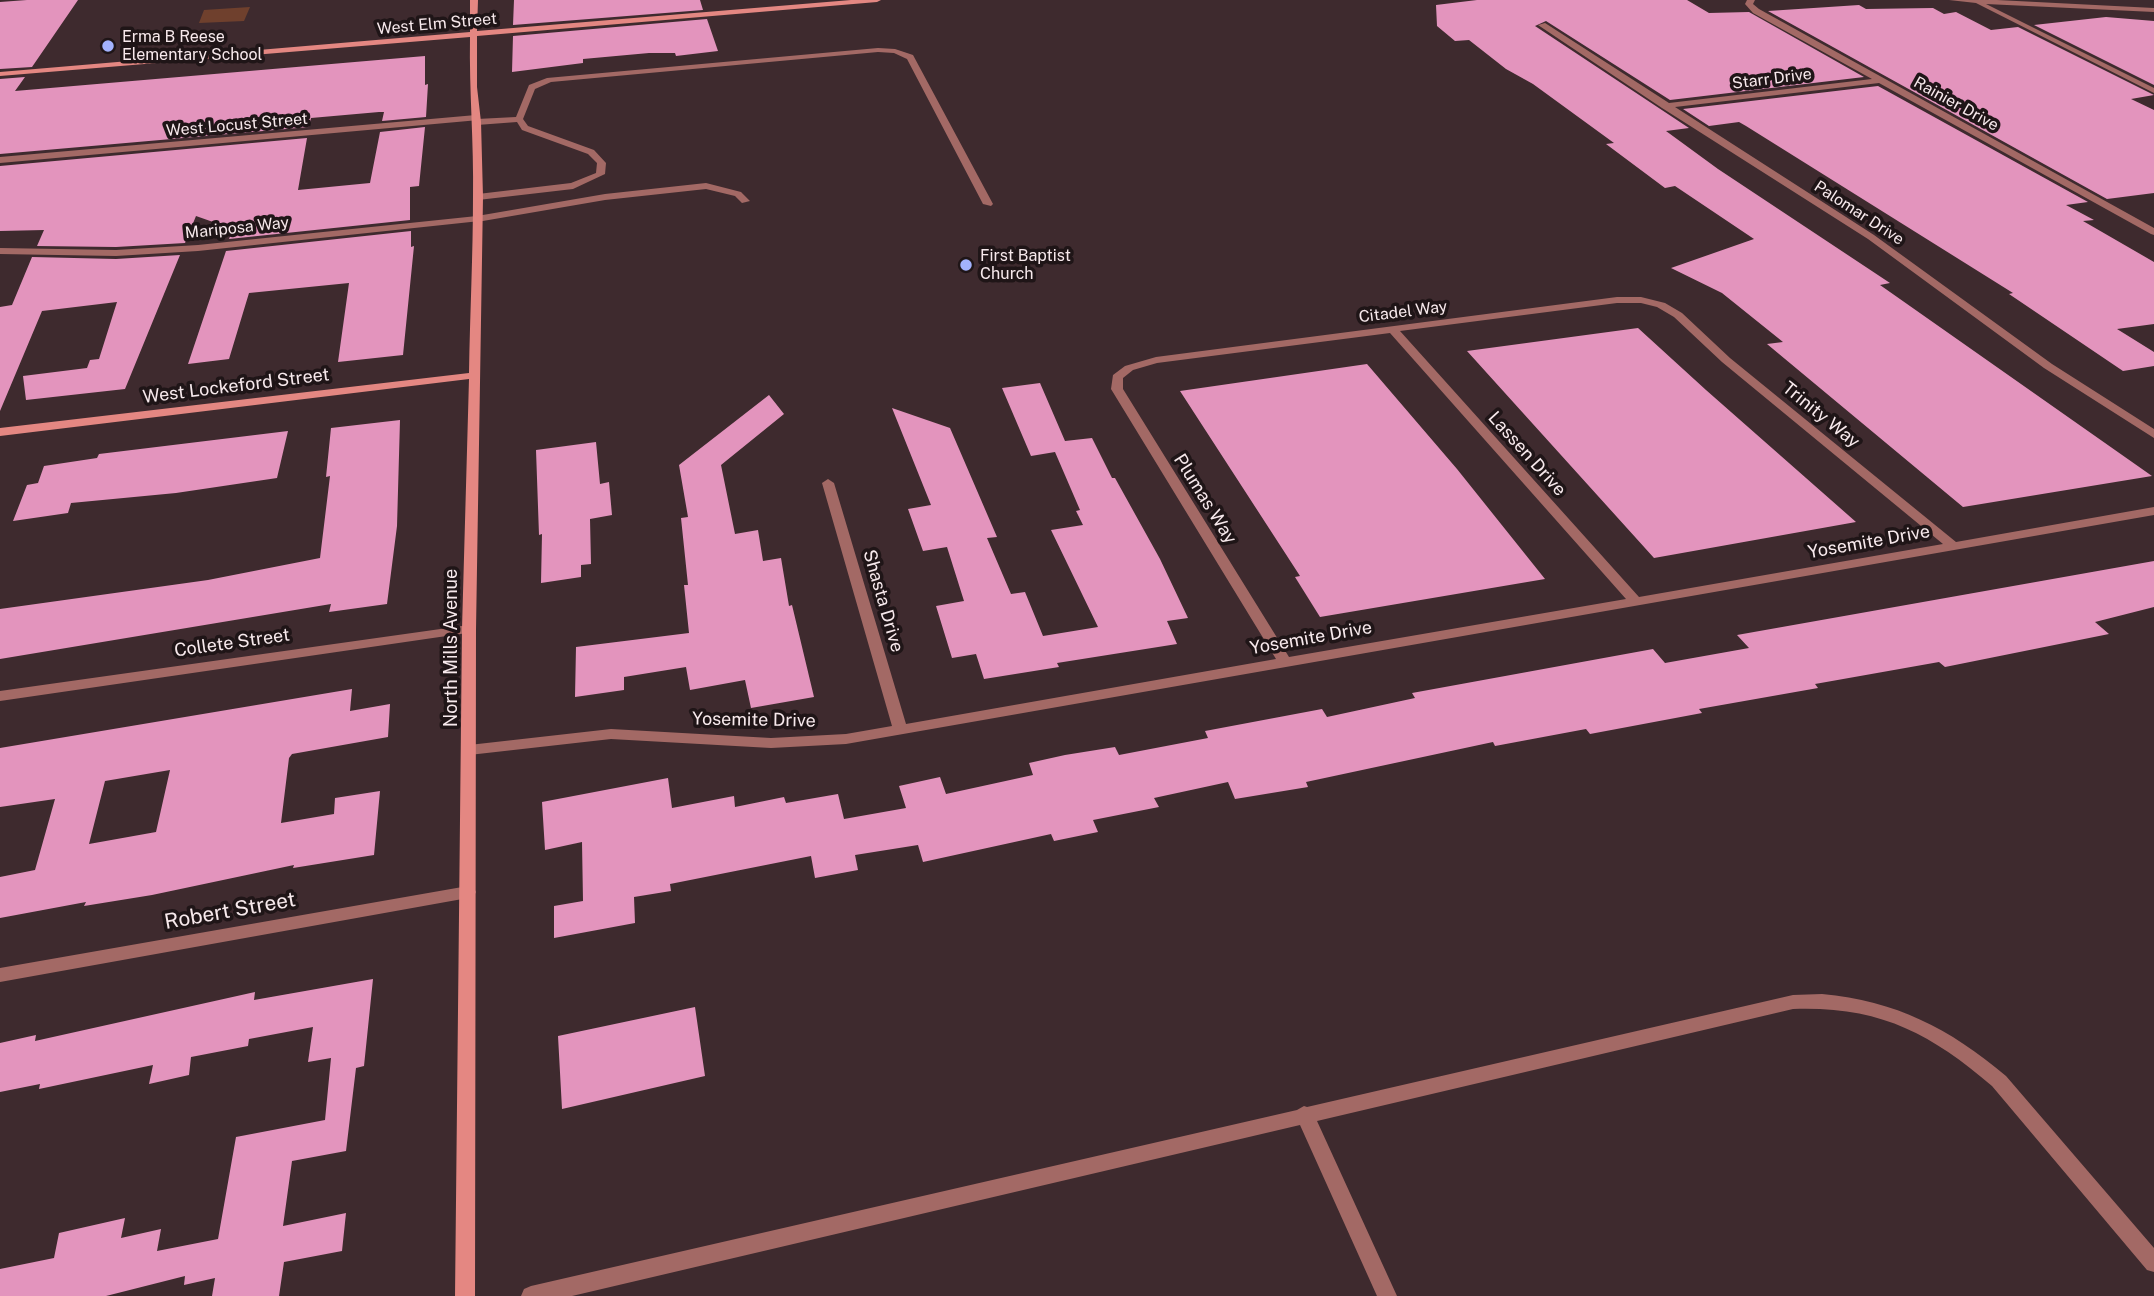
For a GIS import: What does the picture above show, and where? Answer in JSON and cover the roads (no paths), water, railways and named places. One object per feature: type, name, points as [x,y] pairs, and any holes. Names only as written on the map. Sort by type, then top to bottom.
[{"type":"street","name":"North Mills Avenue","points":[[464,1296],[469,629],[478,197],[474,0]]},
{"type":"street","name":"West Elm Street","points":[[0,74],[877,0]]},
{"type":"street","name":"Rainier Drive","points":[[1751,0],[1749,4],[1756,11],[2154,232]]},
{"type":"street","points":[[1953,0],[2154,10]]},
{"type":"street","points":[[1976,1],[2018,25],[2154,91]]},
{"type":"street","name":"Palomar Drive","points":[[1542,25],[1871,237],[2048,366],[2154,434]]},
{"type":"street","points":[[478,197],[573,186],[600,174],[602,163],[591,152],[525,128],[519,119],[531,87],[550,80],[878,50],[895,51],[910,57],[988,204]]},
{"type":"street","name":"Starr Drive","points":[[1665,106],[1883,80]]},
{"type":"street","name":"West Locust Street","points":[[0,160],[477,120],[519,119]]},
{"type":"street","name":"Mariposa Way","points":[[0,251],[117,253],[198,248],[477,219],[605,197],[706,186],[738,194],[745,201]]},
{"type":"street","name":"Citadel Way","points":[[1141,365],[1617,300],[1641,300],[1669,310]]},
{"type":"street","name":"Trinity Way","points":[[1669,310],[1953,546]]},
{"type":"street","name":"Lassen Drive","points":[[1392,329],[1636,602]]},
{"type":"street","name":"Plumas Way","points":[[1141,365],[1129,368],[1117,377],[1117,389],[1285,662]]},
{"type":"street","name":"West Lockeford Street","points":[[0,432],[476,375]]},
{"type":"street","name":"Shasta Drive","points":[[828,483],[901,729]]},
{"type":"street","name":"Yosemite Drive","points":[[470,750],[611,734],[771,743],[846,739],[2154,511]]},
{"type":"street","name":"Collete Street","points":[[0,696],[469,629]]},
{"type":"street","name":"Robert Street","points":[[0,975],[468,892]]},
{"type":"street","points":[[531,1296],[1304,1114],[1794,1002],[1819,999],[1854,1002],[1916,1023],[1978,1062],[1999,1081],[2154,1263]]},
{"type":"street","points":[[1304,1114],[1387,1296]]},
{"type":"place","name":"Erma B Reese Elementary School","points":[[108,46]]},
{"type":"place","name":"First Baptist Church","points":[[966,265]]}]
